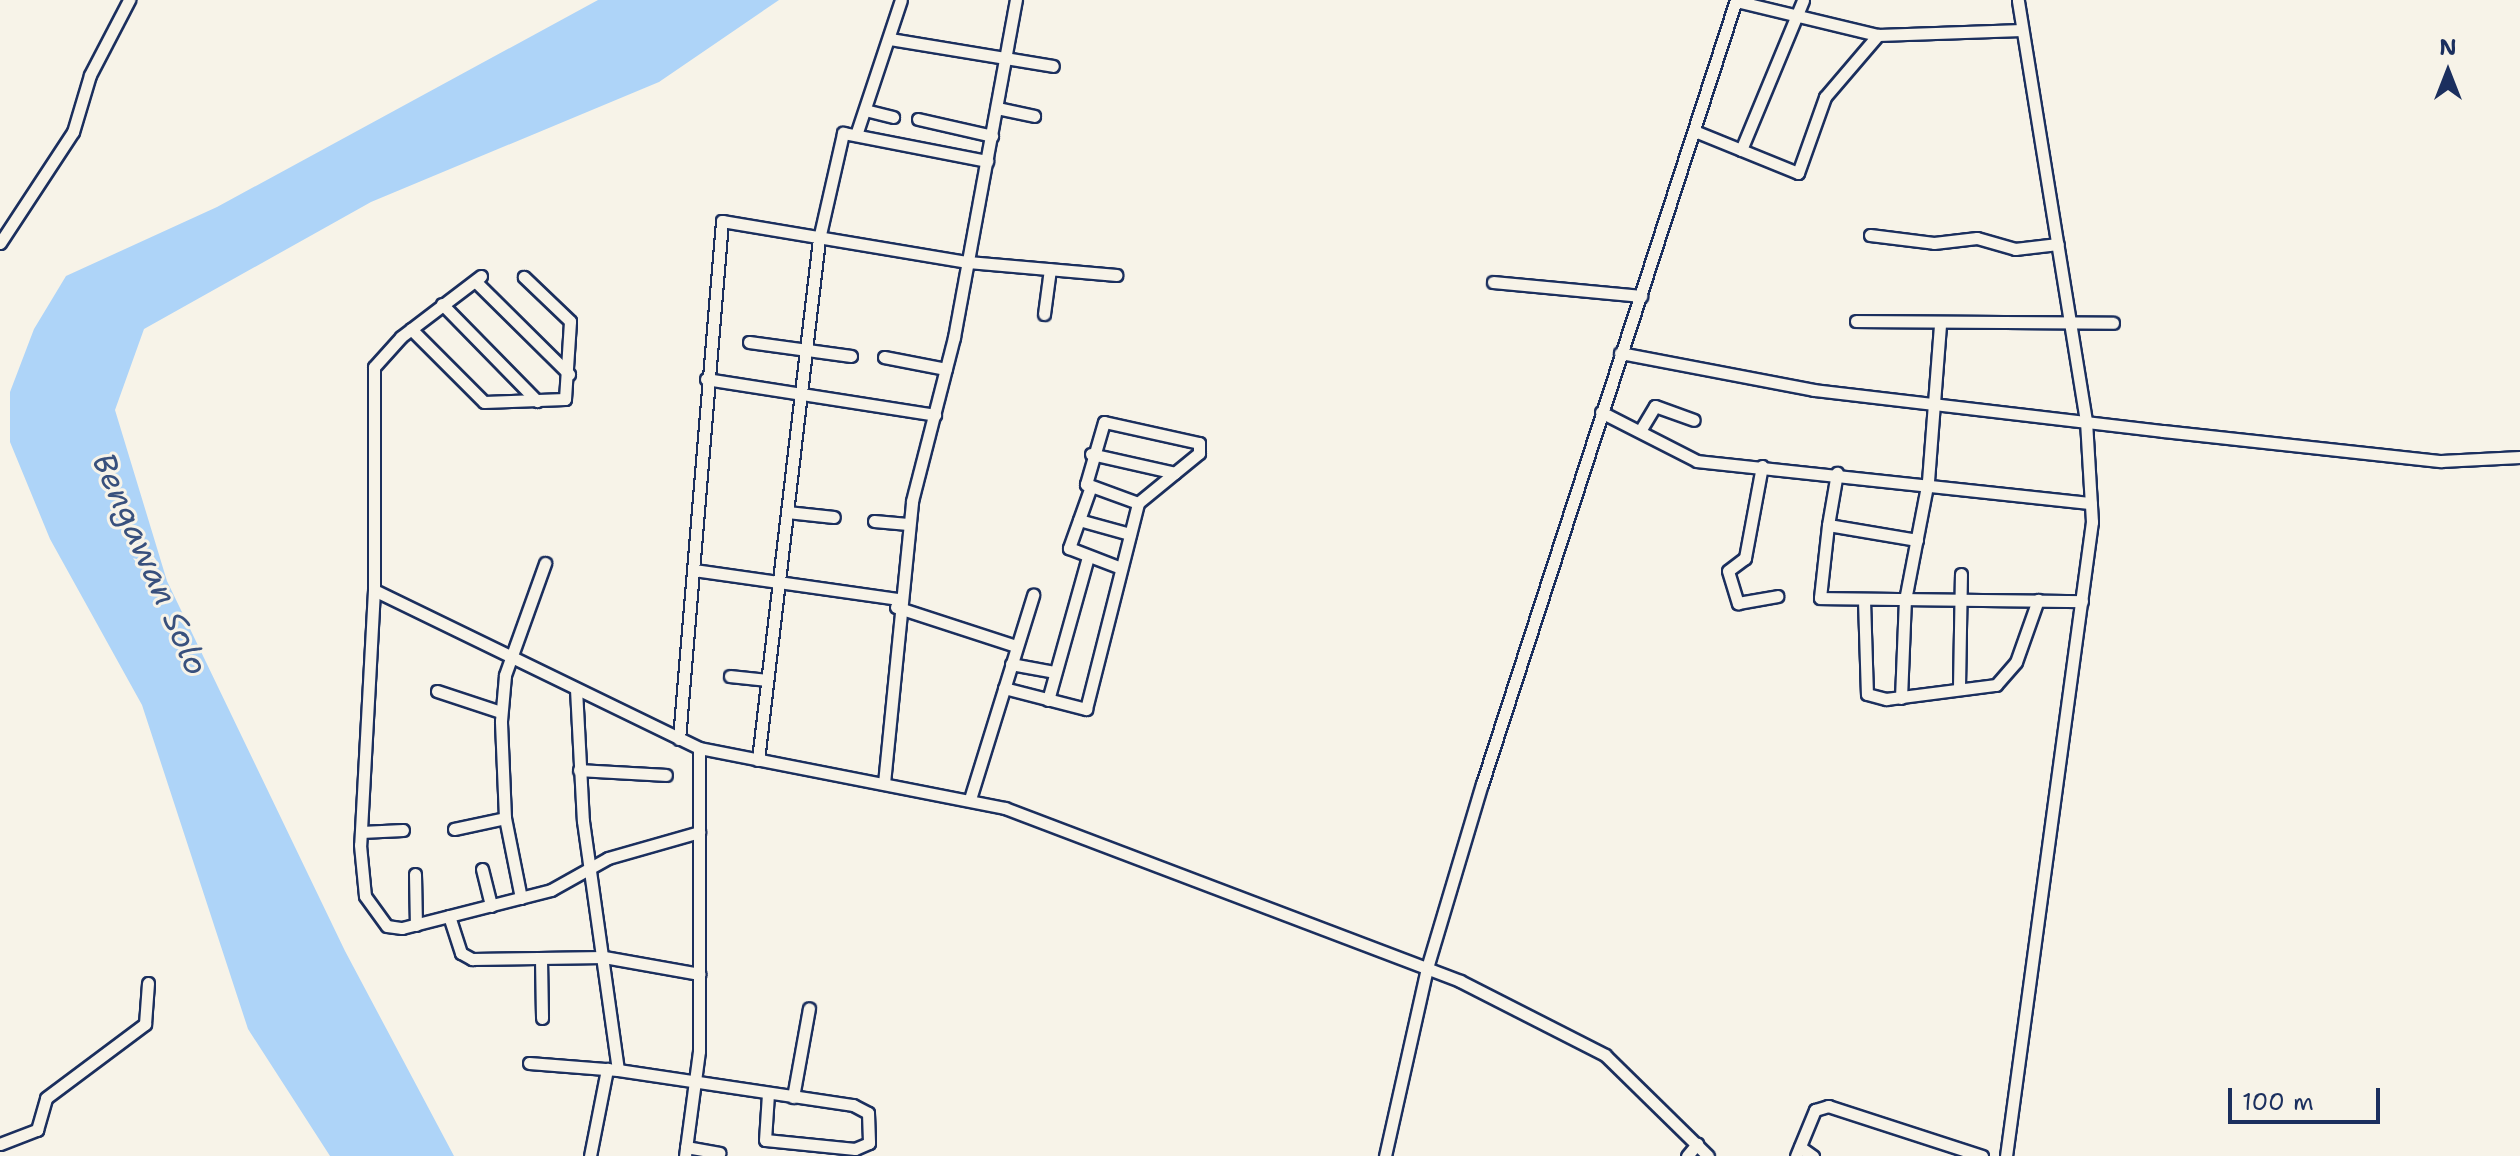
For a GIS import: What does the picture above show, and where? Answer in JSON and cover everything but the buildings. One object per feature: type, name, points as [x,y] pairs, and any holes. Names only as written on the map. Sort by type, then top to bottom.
[{"type":"street","points":[[0,243],[73,132],[90,75],[129,0]]},
{"type":"street","points":[[857,132],[901,0]]},
{"type":"street","points":[[884,783],[897,603],[908,524],[946,369],[1016,0]]},
{"type":"street","points":[[1385,1156],[1427,968],[1601,412],[1697,132],[1736,0],[1799,13],[1878,35],[2022,30]]},
{"type":"street","points":[[1741,150],[1803,0]]},
{"type":"street","points":[[2006,1156],[2082,601],[2091,503],[2086,421],[2067,324],[2058,244],[2018,0]]},
{"type":"street","points":[[1697,132],[1798,173],[1825,97],[1878,35]]},
{"type":"street","points":[[890,39],[1053,66]]},
{"type":"street","points":[[997,108],[1034,116]]},
{"type":"street","points":[[865,110],[893,117]]},
{"type":"street","points":[[918,119],[992,136]]},
{"type":"street","points":[[758,760],[819,239],[843,133],[857,132],[987,161]]},
{"type":"street","points":[[679,739],[706,379],[722,221],[968,262],[1116,275]]},
{"type":"street","points":[[1870,235],[1934,243],[1977,238],[2015,249],[2058,244]]},
{"type":"street","points":[[1044,314],[1050,269]]},
{"type":"street","points":[[411,329],[484,402],[565,399],[570,321],[524,277]]},
{"type":"street","points":[[569,374],[478,279],[401,337],[373,374],[374,590],[361,832],[370,904],[387,926],[416,925],[521,898],[639,847],[699,832]]},
{"type":"street","points":[[1493,282],[1641,296]]},
{"type":"street","points":[[442,304],[537,401]]},
{"type":"street","points":[[1856,321],[1940,325],[2113,323]]},
{"type":"street","points":[[1901,698],[1905,600],[1928,481],[1940,325]]},
{"type":"street","points":[[749,342],[851,356]]},
{"type":"street","points":[[1620,353],[1800,388],[1936,404],[2441,461],[2517,457]]},
{"type":"street","points":[[884,357],[946,369]]},
{"type":"street","points":[[706,379],[802,389],[935,415]]},
{"type":"street","points":[[1640,431],[1655,406],[1694,420]]},
{"type":"street","points":[[1601,412],[1688,458],[1928,481],[2091,503]]},
{"type":"street","points":[[1004,688],[1086,709],[1138,503],[1199,453],[1199,443],[1104,422],[1084,478],[1090,489],[1138,503]]},
{"type":"street","points":[[1091,454],[1175,473]]},
{"type":"street","points":[[1762,466],[1745,558],[1728,571],[1738,603],[1777,596]]},
{"type":"street","points":[[1837,473],[1820,598],[2082,601]]},
{"type":"street","points":[[1090,489],[1069,548],[1121,568]]},
{"type":"street","points":[[787,512],[834,517]]},
{"type":"street","points":[[1079,520],[1130,534]]},
{"type":"street","points":[[874,521],[908,524]]},
{"type":"street","points":[[1828,525],[1917,540]]},
{"type":"street","points":[[1048,700],[1088,557]]},
{"type":"street","points":[[521,898],[505,818],[501,712],[512,656],[545,563]]},
{"type":"street","points":[[694,570],[897,603],[1016,646]]},
{"type":"street","points":[[1959,687],[1961,574]]},
{"type":"street","points":[[374,590],[699,748],[970,799],[1427,968],[1541,1017],[1605,1055],[1708,1156]]},
{"type":"street","points":[[970,799],[1033,595]]},
{"type":"street","points":[[1864,600],[1867,694],[1901,698],[1959,687],[1994,686],[2007,675],[2038,600]]},
{"type":"street","points":[[1011,664],[1055,672]]},
{"type":"street","points":[[730,676],[767,680]]},
{"type":"street","points":[[576,689],[579,770],[589,871],[604,957],[613,1069],[590,1156]]},
{"type":"street","points":[[437,691],[501,712]]},
{"type":"street","points":[[699,748],[697,1082],[686,1152],[719,1153]]},
{"type":"street","points":[[579,770],[666,775]]},
{"type":"street","points":[[454,829],[505,818]]},
{"type":"street","points":[[361,832],[403,830]]},
{"type":"street","points":[[482,869],[491,906]]},
{"type":"street","points":[[415,874],[416,925]]},
{"type":"street","points":[[449,916],[465,956],[541,959],[604,957],[699,974]]},
{"type":"street","points":[[541,959],[542,1018]]},
{"type":"street","points":[[0,1144],[37,1130],[46,1098],[145,1024],[148,983]]},
{"type":"street","points":[[793,1097],[809,1008]]},
{"type":"street","points":[[529,1063],[613,1069],[793,1097],[867,1110],[869,1143],[855,1149],[765,1140],[768,1094]]},
{"type":"street","points":[[1813,1156],[1798,1152],[1815,1110],[1828,1106],[1982,1156]]},
{"type":"street","points":[[1687,1156],[1697,1144]]},
{"type":"water","name":"Bengawan Solo","points":[[598,0],[779,0],[659,82],[371,202],[144,329],[115,410],[167,581],[345,951],[454,1156],[330,1156],[248,1029],[142,705],[50,539],[10,442],[10,392],[34,329],[66,276],[217,207]]}]
